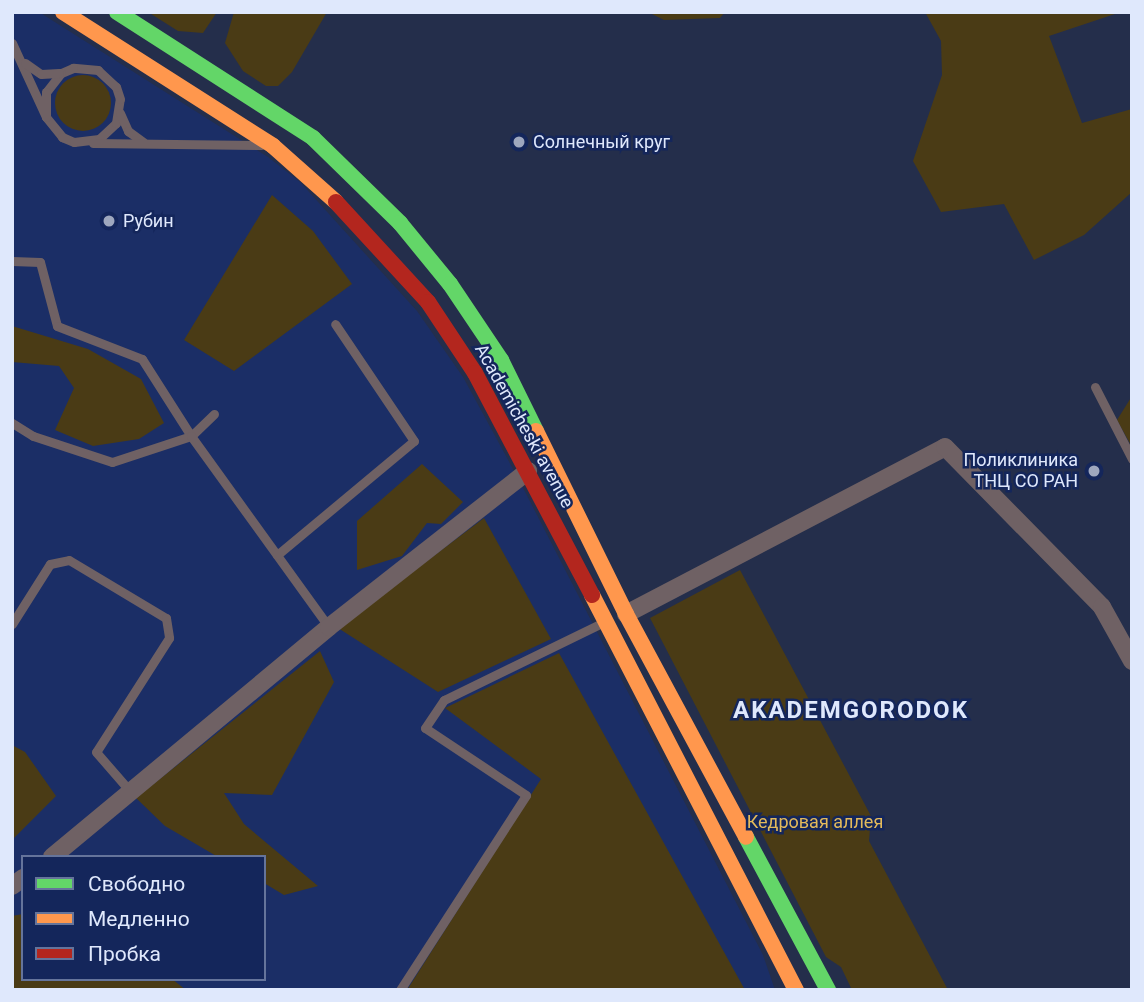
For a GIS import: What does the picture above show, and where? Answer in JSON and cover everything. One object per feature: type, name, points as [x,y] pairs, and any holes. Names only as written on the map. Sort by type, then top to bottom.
[{"type":"main road","name":"Academicheski avenue","points":[[63,12],[273,146],[344,209],[428,302],[475,373],[528,471],[796,990]]},
{"type":"main road","name":"Academicheski avenue","points":[[117,12],[290,121],[400,223],[450,284],[501,360],[626,614],[828,990]]},
{"type":"main road","points":[[273,146],[290,121]]},
{"type":"main road","points":[[605,622],[626,614]]},
{"type":"street","points":[[626,614],[944,447],[1102,607],[1132,660]]},
{"type":"street","points":[[54,855],[329,626],[528,471]]},
{"type":"lane","points":[[12,43],[46,117],[62,137],[87,142],[273,146]]},
{"type":"lane","points":[[22,61],[41,74],[61,73],[73,68],[98,70],[116,87],[120,111],[128,131],[146,143]]},
{"type":"lane","points":[[46,117],[46,92],[61,73]]},
{"type":"lane","points":[[87,142],[109,132],[120,111]]},
{"type":"lane","points":[[12,261],[40,262],[57,326],[142,359],[191,436],[329,626]]},
{"type":"lane","points":[[277,555],[414,441],[335,324]]},
{"type":"lane","points":[[1095,387],[1132,459]]},
{"type":"lane","points":[[12,424],[33,436],[112,462],[191,436],[214,414]]},
{"type":"lane","points":[[12,624],[50,564],[69,560],[166,618],[169,638],[96,752],[129,790]]},
{"type":"lane","points":[[400,990],[526,795],[425,728],[444,700],[605,622]]},
{"type":"shaded area","points":[[12,12],[39,12],[268,157],[300,182],[417,311],[463,377],[520,482],[763,955],[775,990],[12,990]]},
{"type":"green space","points":[[148,12],[217,12],[203,33],[178,31]]},
{"type":"green space","points":[[234,12],[327,12],[292,72],[278,86],[266,86],[243,71],[225,43]]},
{"type":"green space","points":[[648,12],[725,12],[720,18],[664,20]]},
{"type":"green space","points":[[925,12],[1121,12],[1049,36],[1082,123],[1132,109],[1132,192],[1084,235],[1034,260],[1004,204],[941,212],[913,161],[942,75],[941,41]]},
{"type":"green space","points":[[83,75],[94,77],[103,83],[109,92],[109,114],[103,123],[94,129],[83,131],[72,129],[63,123],[57,114],[55,103],[57,92],[63,83],[72,77]]},
{"type":"green space","points":[[272,195],[313,231],[352,284],[234,371],[184,340]]},
{"type":"green space","points":[[12,326],[88,349],[141,379],[164,423],[139,439],[93,446],[55,430],[74,388],[59,366],[12,362]]},
{"type":"green space","points":[[1132,396],[1132,447],[1117,420]]},
{"type":"green space","points":[[422,464],[463,502],[441,524],[427,523],[402,556],[357,570],[357,521]]},
{"type":"green space","points":[[484,518],[551,639],[438,692],[338,628]]},
{"type":"green space","name":"Кедровая аллея","points":[[740,570],[871,816],[869,841],[948,990],[852,990],[841,967],[826,957],[650,618]]},
{"type":"green space","points":[[320,651],[334,682],[272,795],[224,793],[244,824],[318,886],[284,895],[266,884],[266,855],[215,855],[165,826],[136,798]]},
{"type":"green space","points":[[559,653],[745,990],[407,990],[541,779],[445,708]]},
{"type":"green space","points":[[12,745],[25,752],[56,796],[12,840]]},
{"type":"green space","points":[[21,914],[21,981],[175,981],[186,990],[12,990],[12,916]]},
{"type":"traffic: fast","points":[[117,12],[313,138],[400,223],[450,284],[501,360],[536,431]]},
{"type":"traffic: fast","points":[[746,837],[828,990]]},
{"type":"traffic: slow","points":[[63,12],[273,146],[336,202]]},
{"type":"traffic: slow","points":[[536,431],[626,614],[746,837]]},
{"type":"traffic: slow","points":[[592,595],[796,990]]},
{"type":"traffic: jam","points":[[336,202],[428,302],[475,373],[592,595]]},
{"type":"place","name":"Солнечный круг","points":[[519,142]]},
{"type":"place","name":"Рубин","points":[[109,221]]},
{"type":"place","name":"Поликлиника ТНЦ СО РАН","points":[[1094,471]]},
{"type":"district","name":"AKADEMGORODOK","points":[[851,711]]}]
